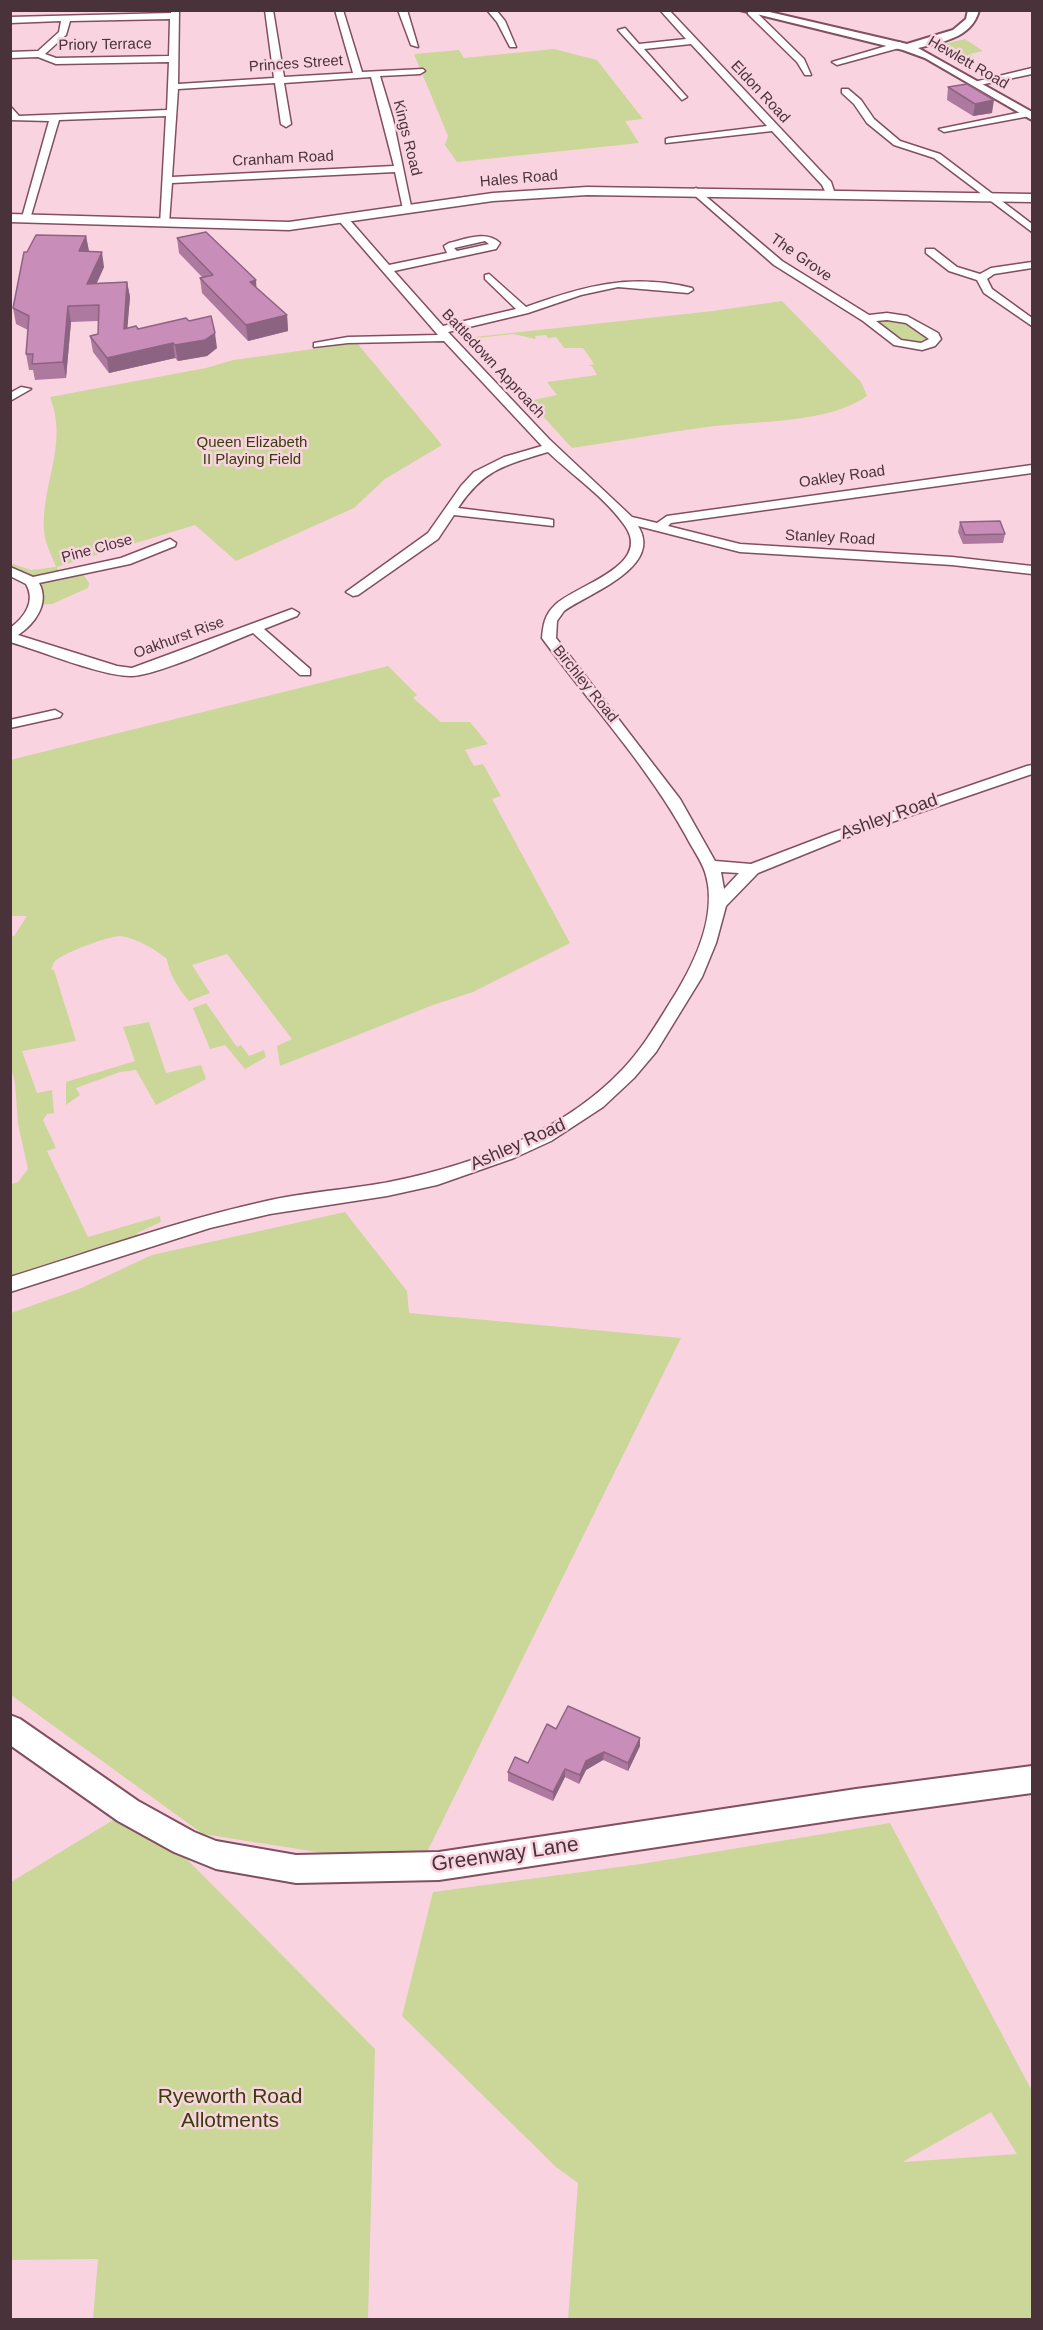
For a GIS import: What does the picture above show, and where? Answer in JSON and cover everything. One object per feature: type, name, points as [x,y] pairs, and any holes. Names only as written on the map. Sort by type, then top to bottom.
[{"type":"main road","name":"Hales Road","points":[[18,218],[275,226],[344,220],[408,209],[554,192],[696,191],[1032,198]]},
{"type":"street","points":[[269,10],[286,124]]},
{"type":"street","points":[[339,10],[358,75]]},
{"type":"street","points":[[402,10],[415,45]]},
{"type":"street","points":[[491,10],[501,21],[513,45]]},
{"type":"street","name":"Eldon Road","points":[[664,10],[826,184],[832,195]]},
{"type":"street","points":[[837,62],[961,30],[971,21],[974,10]]},
{"type":"street","points":[[748,11],[801,61],[808,73]]},
{"type":"street","name":"Hewlett Road","points":[[748,11],[904,46],[929,56],[1030,116]]},
{"type":"street","points":[[10,20],[175,13],[174,87],[164,223]]},
{"type":"street","points":[[40,54],[63,33],[66,18]]},
{"type":"street","points":[[622,30],[682,97]]},
{"type":"street","points":[[637,47],[692,41]]},
{"type":"street","name":"Priory Terrace","points":[[10,55],[40,54],[44,58],[56,61],[174,59]]},
{"type":"street","name":"Princes Street","points":[[174,87],[420,71]]},
{"type":"street","points":[[975,83],[1032,71]]},
{"type":"street","name":"Kings Road","points":[[375,74],[408,209]]},
{"type":"street","points":[[845,91],[858,102],[870,121],[897,142],[937,156],[1032,229]]},
{"type":"street","points":[[10,109],[17,119],[172,113]]},
{"type":"street","points":[[944,129],[1030,116]]},
{"type":"street","points":[[18,218],[55,118]]},
{"type":"street","points":[[669,141],[773,128]]},
{"type":"street","name":"Cranham Road","points":[[168,180],[399,169]]},
{"type":"street","name":"The Grove","points":[[696,191],[778,263],[867,319],[902,345],[922,347],[932,344],[935,339],[934,335],[906,317],[893,315],[867,319]]},
{"type":"street","name":"Battledown Approach","points":[[344,220],[550,448],[629,520]]},
{"type":"street","points":[[930,251],[953,269],[981,278]]},
{"type":"street","points":[[387,269],[456,256]]},
{"type":"street","points":[[981,278],[991,271],[1032,266]]},
{"type":"street","points":[[489,277],[524,311]]},
{"type":"street","points":[[981,278],[988,291],[1032,323]]},
{"type":"street","points":[[318,345],[351,340],[445,334],[524,311],[578,292],[618,284],[641,284],[688,290]]},
{"type":"street","points":[[10,398],[25,389]]},
{"type":"street","points":[[353,592],[425,544],[478,475],[508,460],[550,448]]},
{"type":"street","name":"Oakley Road","points":[[660,527],[667,520],[1032,468]]},
{"type":"street","points":[[452,511],[548,523]]},
{"type":"street","name":"Stanley Road","points":[[629,520],[660,527],[696,540],[740,548],[952,561],[1032,570]]},
{"type":"street","name":"Birchley Road","points":[[629,520],[638,539],[631,561],[621,571],[561,608],[550,622],[549,638],[669,794],[710,866],[716,881],[718,904]]},
{"type":"street","name":"Pine Close","points":[[32,581],[125,561],[170,543]]},
{"type":"street","points":[[10,571],[32,581],[37,593],[32,617],[10,636]]},
{"type":"street","name":"Oakhurst Rise","points":[[10,636],[115,670],[132,672],[146,669],[292,613]]},
{"type":"street","points":[[255,628],[305,672]]},
{"type":"street","points":[[10,724],[55,714]]},
{"type":"street","name":"Ashley Road","points":[[10,1285],[209,1221],[270,1207],[387,1189],[437,1178],[508,1153],[554,1131],[579,1116],[613,1089],[650,1048],[694,977],[711,935],[718,904],[752,869],[837,836],[1032,769]]},
{"type":"street","points":[[710,866],[752,869]]},
{"type":"street","name":"Greenway Lane","points":[[10,1728],[128,1811],[184,1842],[216,1855],[296,1869],[439,1866],[856,1803],[1032,1780]]},
{"type":"green space","points":[[965,39],[983,51],[970,54],[974,57],[956,61],[931,47]]},
{"type":"green space","points":[[554,49],[597,60],[643,119],[625,121],[639,143],[457,162],[445,145],[448,136],[414,54],[459,50],[464,58]]},
{"type":"green space","points":[[782,301],[861,382],[867,396],[851,405],[814,416],[714,426],[572,448],[529,401],[557,395],[547,382],[597,375],[592,366],[588,366],[594,364],[583,348],[564,348],[556,337],[548,338],[546,335],[535,336],[536,339],[513,334],[478,338],[479,341],[465,338],[713,311]]},
{"type":"green space","points":[[893,315],[935,337],[912,347],[867,319]]},
{"type":"green space","name":"Queen Elizabeth II Playing Field","points":[[357,343],[442,445],[385,479],[354,508],[236,561],[195,525],[57,567],[59,575],[81,571],[89,583],[88,588],[52,604],[35,605],[36,588],[11,571],[10,563],[31,570],[56,567],[44,531],[46,497],[56,448],[57,431],[50,397],[206,368],[233,360]]},
{"type":"green space","points":[[388,666],[417,695],[413,698],[441,722],[470,722],[488,744],[465,750],[474,766],[483,764],[501,796],[492,799],[570,943],[473,992],[433,1005],[280,1066],[277,1046],[292,1039],[227,954],[192,965],[210,993],[189,1001],[175,982],[167,959],[134,939],[121,936],[108,938],[60,958],[54,962],[51,969],[54,970],[76,1041],[22,1051],[37,1093],[52,1090],[54,1113],[47,1114],[43,1120],[56,1148],[47,1151],[88,1237],[160,1216],[161,1222],[137,1233],[139,1240],[11,1284],[11,1184],[18,1182],[28,1169],[18,1124],[15,1083],[10,1064],[11,935],[14,936],[27,916],[11,916],[10,760]]},
{"type":"green space","points":[[206,1003],[237,1047],[241,1045],[249,1056],[264,1050],[266,1057],[245,1069],[225,1045],[210,1049],[193,1008]]},
{"type":"green space","points":[[149,1022],[166,1073],[201,1065],[206,1079],[156,1105],[136,1070],[120,1072],[76,1088],[80,1095],[66,1105],[66,1082],[135,1061],[123,1027]]},
{"type":"green space","points":[[345,1212],[407,1291],[409,1313],[681,1338],[428,1850],[349,1857],[203,1834],[11,1695],[11,1313],[79,1289],[152,1255]]},
{"type":"green space","name":"Ryeworth Road Allotments","points":[[128,1811],[155,1827],[375,2049],[368,2319],[93,2319],[98,2259],[11,2260],[11,1882]]},
{"type":"green space","points":[[890,1823],[1032,2091],[1032,2319],[568,2319],[578,2183],[556,2167],[402,2016],[433,1892],[641,1864]],"holes":[[[991,2112],[1017,2154],[904,2162]]]},
{"type":"building","points":[[967,84],[994,100],[975,104],[948,87]]},
{"type":"building","points":[[206,232],[256,280],[250,282],[287,315],[246,325],[200,278],[213,275],[177,238]]},
{"type":"building","points":[[36,235],[86,236],[79,251],[102,252],[87,284],[127,282],[124,329],[136,326],[138,329],[186,318],[189,321],[211,316],[215,333],[205,340],[175,345],[173,343],[107,358],[90,336],[98,334],[99,305],[68,306],[63,362],[32,364],[33,354],[26,354],[29,316],[13,308],[24,252],[27,252]]},
{"type":"building","points":[[1000,521],[1005,534],[965,535],[960,522]]},
{"type":"building","points":[[568,1706],[640,1738],[628,1763],[604,1752],[586,1761],[580,1775],[565,1769],[553,1792],[508,1772],[515,1757],[528,1763],[547,1724],[556,1729]]}]
